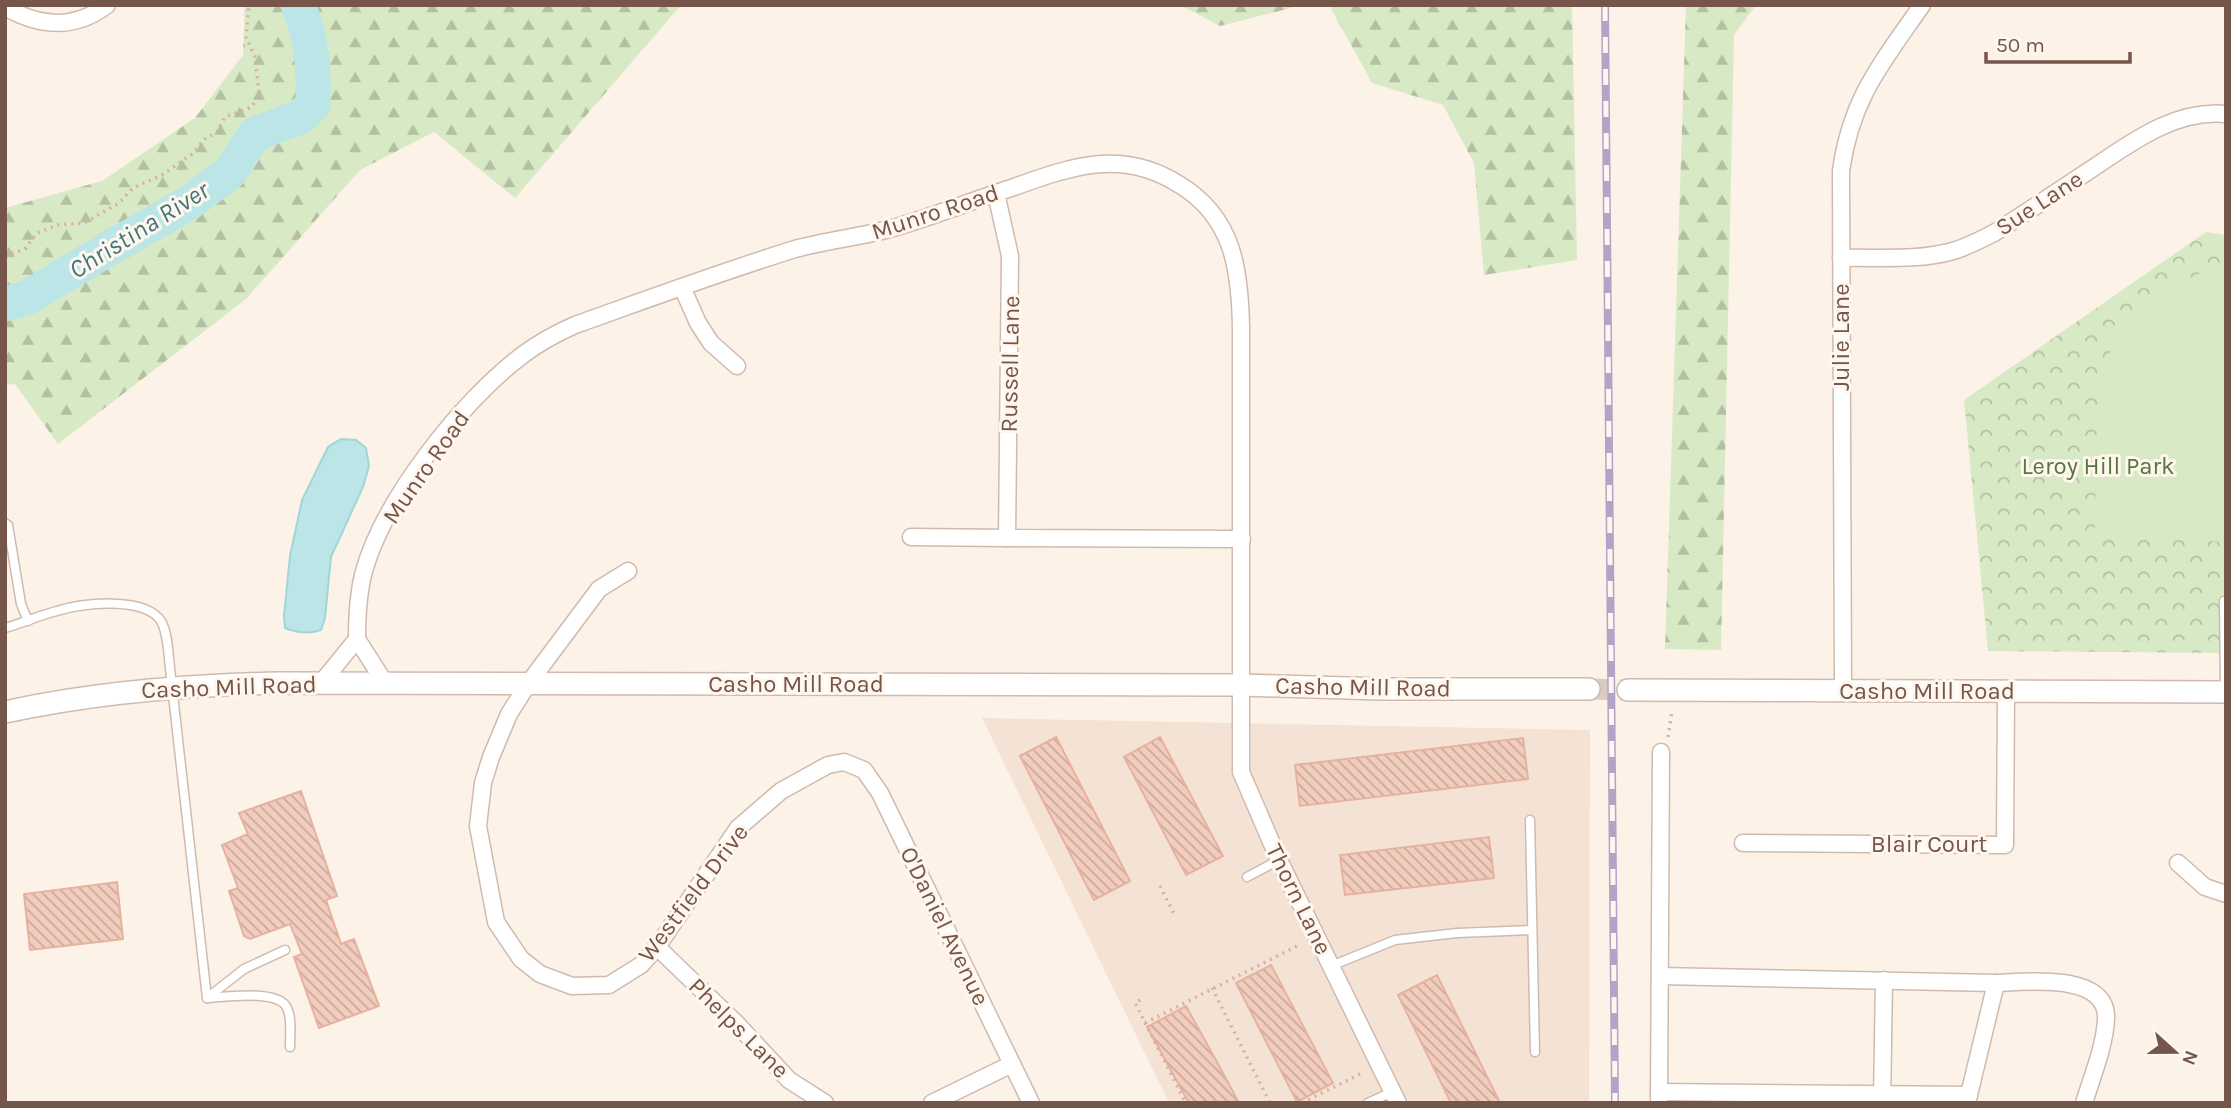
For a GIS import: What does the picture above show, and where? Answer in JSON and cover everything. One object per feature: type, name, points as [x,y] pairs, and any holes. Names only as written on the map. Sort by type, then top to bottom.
[{"type":"street","points":[[5,7],[23,16],[43,13],[71,23],[92,16],[107,5]]},
{"type":"street","name":"Julie Lane","points":[[1843,691],[1841,170],[1850,123],[1871,78],[1922,5]]},
{"type":"street","name":"Sue Lane","points":[[1841,258],[1929,255],[1971,245],[1994,233],[2148,133],[2201,113],[2226,114]]},
{"type":"street","name":"Munro Road","points":[[357,639],[358,602],[364,573],[374,543],[404,489],[469,404],[523,354],[551,336],[575,325],[796,249],[897,227],[1066,169],[1105,163],[1125,164],[1168,177],[1206,205],[1220,223],[1237,267],[1240,295],[1241,685]]},
{"type":"street","name":"Russell Lane","points":[[996,192],[1010,256],[1007,538]]},
{"type":"street","points":[[682,288],[698,323],[711,343],[737,366]]},
{"type":"street","points":[[911,537],[1241,539]]},
{"type":"street","name":"Westfield Drive","points":[[628,571],[599,589],[528,684],[509,714],[483,783],[478,826],[496,922],[521,959],[540,974],[572,986],[609,985],[641,965],[657,947],[738,828],[781,791],[828,765],[844,762]]},
{"type":"street","points":[[322,682],[357,639],[385,683]]},
{"type":"street","name":"Casho Mill Road","points":[[5,712],[87,696],[172,687],[322,682],[1241,685],[1589,690]]},
{"type":"street","name":"Thorn Lane","points":[[1241,685],[1241,772],[1279,860],[1395,1097]]},
{"type":"street","name":"Casho Mill Road","points":[[1628,690],[2225,692]]},
{"type":"street","name":"Blair Court","points":[[1743,843],[2005,845],[2006,692]]},
{"type":"street","points":[[1661,752],[1659,1097],[1968,1099],[1996,983]]},
{"type":"street","name":"O'Daniel Avenue","points":[[844,762],[864,770],[880,793],[1031,1103]]},
{"type":"street","points":[[2178,863],[2205,887],[2226,894]]},
{"type":"street","name":"Phelps Lane","points":[[657,947],[728,1015],[789,1080],[825,1103]]},
{"type":"street","points":[[1660,976],[1996,983],[2052,981],[2071,984],[2096,995],[2107,1017],[2084,1103]]},
{"type":"street","points":[[1882,1098],[1884,981]]},
{"type":"street","points":[[932,1103],[1012,1064]]},
{"type":"lane","points":[[5,523],[8,526],[20,604],[28,621]]},
{"type":"lane","points":[[2224,601],[2225,692]]},
{"type":"lane","points":[[5,628],[58,610],[93,605],[136,605],[151,612],[161,622],[166,636],[207,998]]},
{"type":"lane","points":[[1530,820],[1535,1052]]},
{"type":"lane","points":[[1247,877],[1279,860]]},
{"type":"lane","points":[[1331,966],[1395,940],[1457,933],[1532,930]]},
{"type":"lane","points":[[207,998],[244,969],[285,950]]},
{"type":"lane","points":[[207,998],[263,996],[283,1001],[289,1010],[290,1047]]},
{"type":"lane","points":[[1368,1103],[1395,1097]]},
{"type":"path","points":[[5,256],[25,249],[37,233],[58,225],[84,223],[119,202],[133,188],[162,175],[191,154],[205,139],[217,132],[225,117],[252,107],[259,93],[255,57],[246,37],[249,5]]},
{"type":"path","points":[[1661,752],[1667,742],[1671,711]]},
{"type":"path","points":[[1160,886],[1174,914]]},
{"type":"path","points":[[1145,1023],[1298,945]]},
{"type":"path","points":[[1212,988],[1270,1103]]},
{"type":"path","points":[[1140,1000],[1135,1003],[1186,1103]]},
{"type":"path","points":[[1301,1103],[1362,1073]]},
{"type":"shaded area","points":[[982,718],[1590,730],[1589,1103],[1169,1103]]},
{"type":"green space","points":[[245,5],[681,5],[515,198],[434,132],[360,170],[246,299],[58,444],[15,384],[5,385],[5,208],[102,181],[195,118],[243,55]]},
{"type":"green space","points":[[1180,5],[1303,5],[1220,26]]},
{"type":"green space","points":[[1329,5],[1572,5],[1577,260],[1484,275],[1474,163],[1443,105],[1372,83]]},
{"type":"green space","points":[[1686,5],[1756,5],[1734,35],[1721,650],[1665,649]]},
{"type":"green space","name":"Leroy Hill Park","points":[[2206,232],[2226,235],[2226,653],[1988,651],[1964,400]]},
{"type":"green space","points":[[2213,268],[2226,268],[2226,542],[2095,535],[2097,400],[2115,335],[2158,292]]},
{"type":"water","points":[[341,439],[356,440],[366,448],[369,466],[363,487],[331,557],[325,618],[321,630],[294,631],[285,628],[284,616],[290,556],[302,500],[328,447]]},
{"type":"building","points":[[1056,737],[1130,881],[1094,900],[1020,756]]},
{"type":"building","points":[[1160,737],[1223,856],[1186,875],[1124,757]]},
{"type":"building","points":[[1523,738],[1528,779],[1300,806],[1295,765]]},
{"type":"building","points":[[301,791],[337,896],[326,900],[341,944],[354,939],[379,1006],[319,1028],[294,957],[302,954],[290,924],[250,939],[244,936],[229,891],[238,888],[222,845],[248,834],[239,813]]},
{"type":"building","points":[[1489,837],[1494,878],[1345,895],[1340,855]]},
{"type":"building","points":[[117,882],[123,939],[30,950],[24,894]]},
{"type":"building","points":[[1271,965],[1333,1083],[1297,1102],[1236,983]]},
{"type":"building","points":[[1437,975],[1500,1103],[1451,1103],[1398,995]]},
{"type":"building","points":[[1186,1006],[1239,1103],[1189,1103],[1147,1027]]},
{"type":"waterway","name":"Christina River","points":[[5,304],[28,297],[189,203],[230,172],[255,134],[300,117],[313,105],[311,54],[298,5]]},
{"type":"tunnel","points":[[1589,689],[1628,690]]},
{"type":"railway","points":[[1605,5],[1615,1103]]}]
